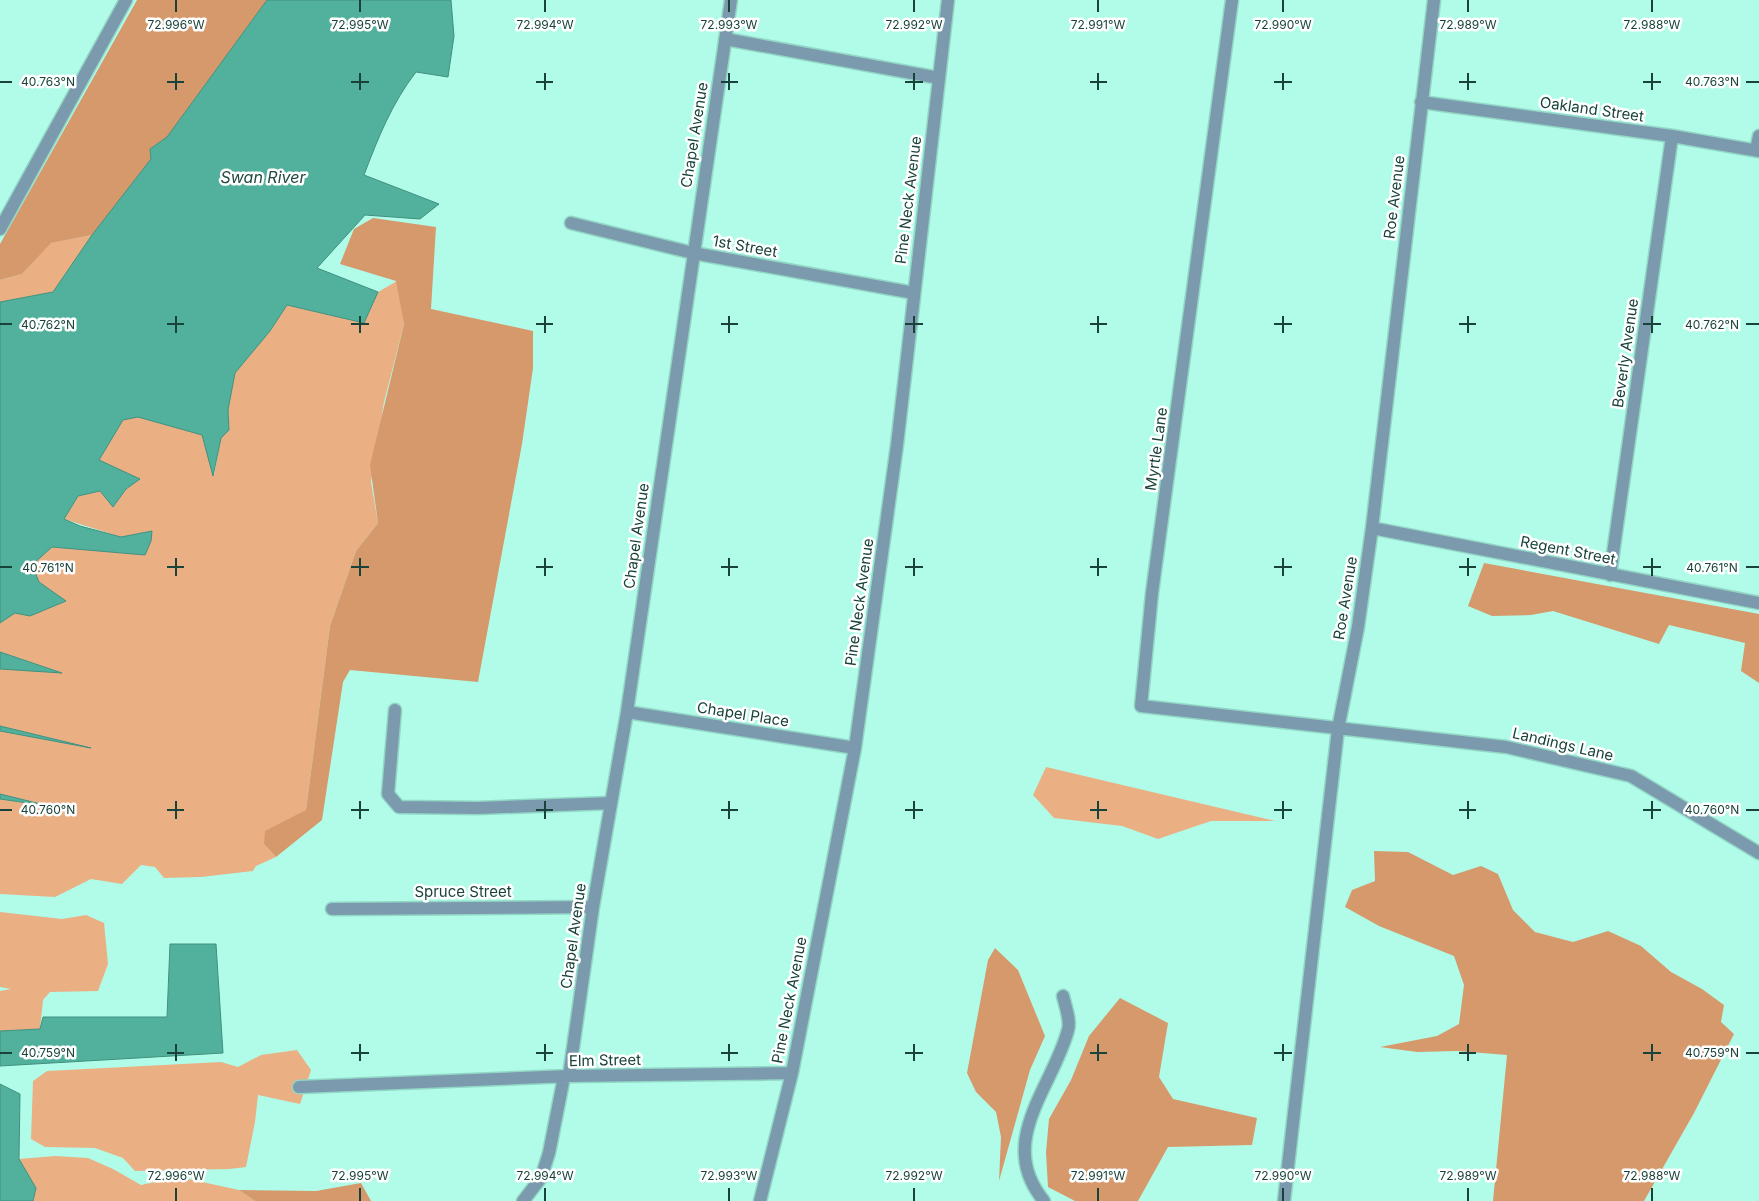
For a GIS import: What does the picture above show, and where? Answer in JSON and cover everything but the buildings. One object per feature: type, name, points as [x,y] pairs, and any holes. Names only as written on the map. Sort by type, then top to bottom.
[{"type":"street","points":[[0,229],[126,0]]},
{"type":"street","name":"Chapel Avenue","points":[[523,1201],[541,1178],[549,1153],[566,1076],[627,712],[731,0]]},
{"type":"street","name":"Pine Neck Avenue","points":[[760,1201],[792,1073],[855,748],[897,445],[948,0]]},
{"type":"street","name":"Myrtle Lane","points":[[1232,0],[1152,593],[1141,706],[1338,729]]},
{"type":"street","name":"Roe Avenue","points":[[1284,1201],[1338,729],[1358,627],[1372,528],[1434,0]]},
{"type":"street","points":[[725,40],[939,78]]},
{"type":"street","name":"Oakland Street","points":[[1421,102],[1672,136],[1758,151]]},
{"type":"street","name":"Beverly Avenue","points":[[1610,575],[1672,136]]},
{"type":"street","points":[[1758,151],[1759,136]]},
{"type":"street","name":"1st Street","points":[[571,223],[693,253],[914,293]]},
{"type":"street","name":"Regent Street","points":[[1372,528],[1759,603]]},
{"type":"street","points":[[395,710],[388,794],[399,807],[478,808],[611,803]]},
{"type":"street","name":"Chapel Place","points":[[627,712],[855,748]]},
{"type":"street","name":"Landings Lane","points":[[1338,729],[1506,746],[1630,776],[1759,853]]},
{"type":"street","name":"Spruce Street","points":[[332,909],[593,907]]},
{"type":"street","points":[[1044,1201],[1035,1190],[1025,1161],[1025,1137],[1031,1115],[1069,1028],[1063,996]]},
{"type":"street","name":"Elm Street","points":[[299,1087],[566,1076],[792,1073]]},
{"type":"shaded area","points":[[137,0],[267,0],[167,137],[150,149],[151,159],[92,235],[51,243],[22,274],[0,280],[0,244]]},
{"type":"shaded area","points":[[373,218],[436,227],[431,309],[533,331],[533,368],[522,444],[478,682],[350,670],[343,682],[322,820],[276,857],[264,844],[265,831],[306,810],[330,626],[356,551],[378,523],[370,465],[404,324],[396,281],[340,264],[354,229]]},
{"type":"shaded area","points":[[92,235],[53,292],[0,302],[0,280],[22,274],[50,243]]},
{"type":"shaded area","points":[[397,281],[404,324],[384,402],[371,482],[378,523],[356,551],[330,626],[306,810],[264,844],[276,857],[256,866],[253,871],[201,877],[164,878],[155,867],[141,865],[122,884],[91,879],[55,897],[0,894],[0,799],[43,805],[0,794],[0,731],[78,745],[0,726],[0,669],[59,672],[0,652],[0,623],[15,613],[30,616],[66,601],[39,582],[32,565],[52,547],[145,555],[151,531],[121,537],[64,519],[78,496],[100,491],[113,507],[126,489],[139,479],[99,460],[123,420],[138,417],[202,435],[214,475],[221,438],[229,429],[228,410],[235,373],[270,331],[287,305],[364,323],[378,292]]},
{"type":"shaded area","points":[[1484,563],[1759,614],[1759,683],[1741,671],[1745,643],[1669,625],[1659,644],[1553,611],[1531,615],[1492,616],[1468,606]]},
{"type":"shaded area","points":[[1046,767],[1275,821],[1211,821],[1158,839],[1122,826],[1054,818],[1033,795]]},
{"type":"shaded area","points":[[1374,851],[1408,852],[1453,875],[1481,866],[1498,874],[1513,910],[1535,932],[1573,942],[1608,931],[1641,946],[1671,972],[1702,989],[1724,1005],[1721,1022],[1734,1034],[1694,1113],[1644,1201],[1493,1201],[1507,1055],[1457,1051],[1417,1052],[1380,1047],[1437,1036],[1459,1024],[1464,985],[1454,956],[1379,926],[1345,907],[1352,890],[1375,881]]},
{"type":"shaded area","points":[[0,912],[62,919],[86,915],[104,923],[108,964],[98,991],[50,992],[43,1000],[40,1029],[0,1031],[0,991],[11,989],[0,987]]},
{"type":"shaded area","points":[[995,948],[1018,970],[1045,1036],[1030,1070],[999,1181],[1001,1137],[996,1112],[976,1092],[967,1073],[988,960]]},
{"type":"shaded area","points":[[1120,998],[1168,1023],[1159,1077],[1173,1099],[1257,1118],[1252,1145],[1168,1147],[1138,1201],[1075,1201],[1048,1187],[1046,1152],[1049,1119],[1071,1080],[1089,1036]]},
{"type":"shaded area","points":[[297,1050],[311,1070],[300,1104],[258,1095],[246,1167],[135,1171],[123,1158],[95,1148],[45,1147],[31,1139],[33,1081],[47,1071],[221,1062],[238,1067],[261,1055]]},
{"type":"shaded area","points":[[55,1156],[88,1158],[113,1169],[141,1185],[179,1177],[239,1190],[255,1201],[33,1201],[36,1188],[19,1159]]},
{"type":"shaded area","points":[[361,1183],[371,1201],[255,1201],[239,1190],[316,1191]]},
{"type":"water","name":"Swan River","points":[[267,0],[451,0],[454,36],[448,77],[416,72],[393,108],[380,134],[364,175],[439,204],[420,219],[365,215],[317,268],[378,292],[364,323],[287,305],[270,331],[235,373],[228,410],[229,430],[221,438],[213,476],[202,435],[138,417],[123,420],[99,460],[140,479],[126,489],[113,507],[100,491],[78,496],[64,519],[80,526],[121,537],[152,531],[151,541],[145,555],[52,547],[32,565],[39,582],[66,601],[30,616],[15,613],[0,623],[0,302],[53,292],[92,235],[151,159],[150,149],[167,137]]},
{"type":"water","points":[[0,652],[62,673],[0,669]]},
{"type":"water","points":[[0,726],[91,748],[0,731]]},
{"type":"water","points":[[0,794],[49,806],[0,799]]},
{"type":"water","points":[[170,944],[216,944],[223,1053],[0,1066],[0,1031],[40,1029],[43,1017],[167,1017]]},
{"type":"water","points":[[0,1084],[20,1094],[19,1159],[36,1188],[33,1201],[0,1201]]}]
